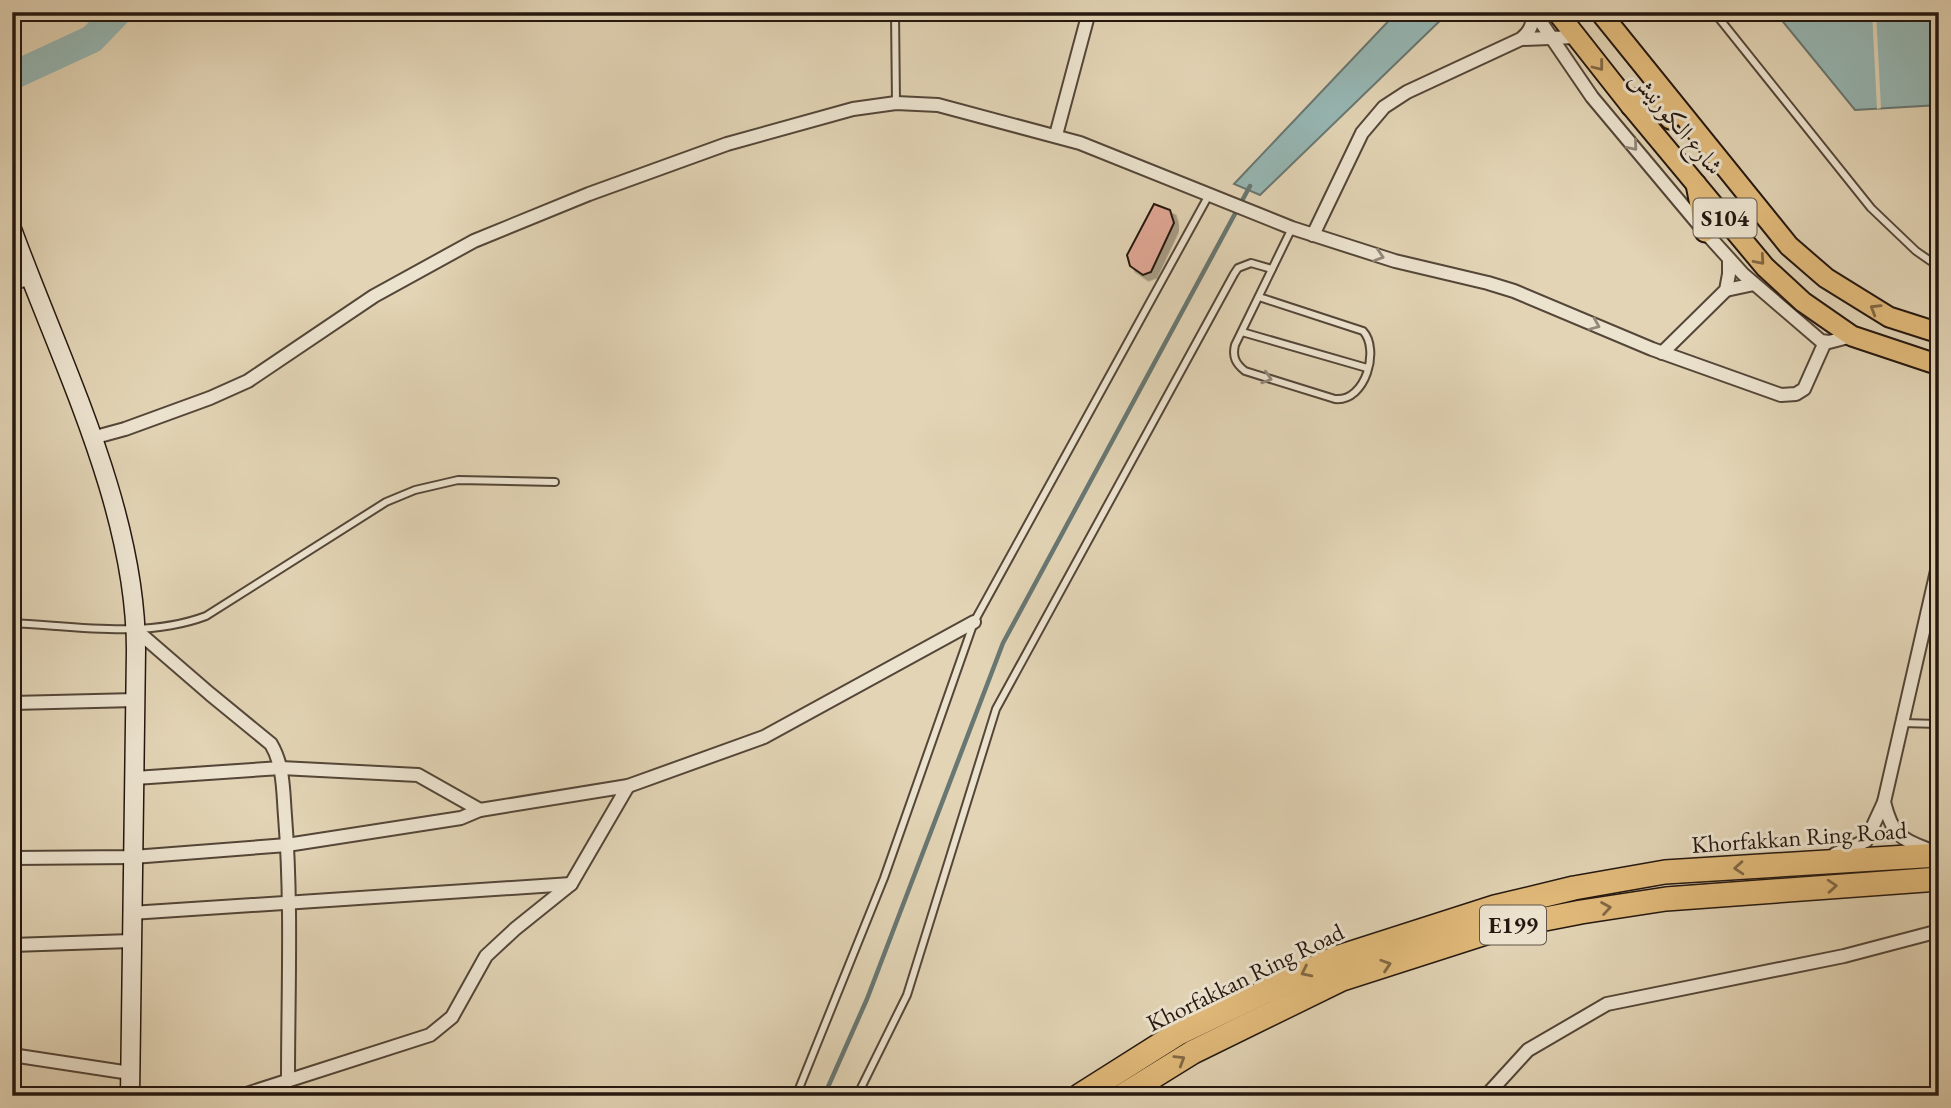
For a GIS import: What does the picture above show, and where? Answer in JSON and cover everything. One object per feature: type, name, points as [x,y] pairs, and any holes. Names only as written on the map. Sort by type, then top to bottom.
[{"type":"highway","name":"Khorfakkan Ring Road","points":[[1079,1096],[1177,1034],[1333,959],[1470,915],[1574,888],[1665,872],[1939,854]]},
{"type":"highway","name":"Khorfakkan Ring Road","points":[[1122,1096],[1193,1052],[1342,979],[1504,927],[1666,899],[1939,879]]},
{"type":"main road","name":"شارع الكورنيش","points":[[1557,12],[1765,267],[1803,302],[1852,336],[1939,365]]},
{"type":"main road","name":"شارع الكورنيش","points":[[1600,12],[1789,246],[1826,278],[1889,317],[1939,333]]},
{"type":"main road","points":[[1631,106],[1639,97],[1652,99],[1682,131],[1708,146]]},
{"type":"main road","points":[[1695,183],[1704,232]]},
{"type":"street","points":[[1056,135],[1089,12]]},
{"type":"street","points":[[1534,12],[1549,38],[1592,97],[1729,259],[1814,337],[1825,342],[1852,336]]},
{"type":"street","points":[[1314,235],[1362,133],[1384,107],[1407,92],[1521,39],[1529,33],[1534,12]]},
{"type":"street","points":[[1521,39],[1576,37]]},
{"type":"street","points":[[92,438],[211,398],[248,381],[374,296],[474,241],[589,194],[727,144],[853,109],[896,103],[938,104],[1056,135],[1210,193],[1292,228],[1395,261],[1514,291],[1662,353],[1781,395],[1796,394],[1804,389],[1825,342]]},
{"type":"street","points":[[12,229],[92,438],[124,544],[134,594],[136,700],[130,1096]]},
{"type":"street","points":[[1662,353],[1726,290],[1730,274],[1729,259]]},
{"type":"street","points":[[12,284],[30,278]]},
{"type":"street","points":[[1726,290],[1754,284]]},
{"type":"street","points":[[1807,863],[1866,841],[1884,803],[1939,562]]},
{"type":"street","points":[[12,858],[134,857],[287,845],[460,818],[480,810],[628,786],[764,737],[974,622]]},
{"type":"street","points":[[136,629],[271,744],[281,768],[287,845],[288,1079]]},
{"type":"street","points":[[12,703],[136,700]]},
{"type":"street","points":[[135,778],[281,768],[418,775],[480,810]]},
{"type":"street","points":[[240,1096],[430,1035],[443,1026],[452,1017],[486,956],[571,884],[628,786]]},
{"type":"street","points":[[1884,803],[1890,824],[1904,840],[1939,854]]},
{"type":"street","points":[[131,913],[571,884]]},
{"type":"street","points":[[1486,1096],[1528,1049],[1607,1004],[1844,956],[1939,931]]},
{"type":"street","points":[[12,945],[131,941]]},
{"type":"street","points":[[12,1055],[130,1073]]},
{"type":"lane","points":[[895,12],[896,103]]},
{"type":"lane","points":[[1714,12],[1871,208],[1916,251],[1939,267]]},
{"type":"lane","points":[[796,1096],[884,878],[974,622],[1210,193]]},
{"type":"lane","points":[[1259,297],[1363,331],[1371,344],[1363,383],[1357,393],[1347,399],[1335,399],[1240,368],[1234,351],[1242,331],[1292,228]]},
{"type":"lane","points":[[857,1096],[907,995],[996,709],[1234,274],[1238,268],[1251,262],[1272,269]]},
{"type":"lane","points":[[1242,331],[1367,368]]},
{"type":"lane","points":[[12,623],[136,629],[206,616],[386,502],[415,490],[458,480],[555,482]]},
{"type":"lane","points":[[1902,723],[1939,724]]},
{"type":"water","points":[[1397,12],[1449,12],[1260,195],[1234,184]]},
{"type":"water","points":[[1775,12],[1939,12],[1939,105],[1855,110]]},
{"type":"pier","points":[[1872,12],[1876,12],[1881,108],[1877,109]]},
{"type":"building","points":[[1154,204],[1170,210],[1174,223],[1151,272],[1143,275],[1130,266],[1127,255]]},
{"type":"waterway","points":[[12,76],[92,39],[118,12]]},
{"type":"waterway","points":[[824,1096],[867,999],[1003,643],[1250,186]]}]
